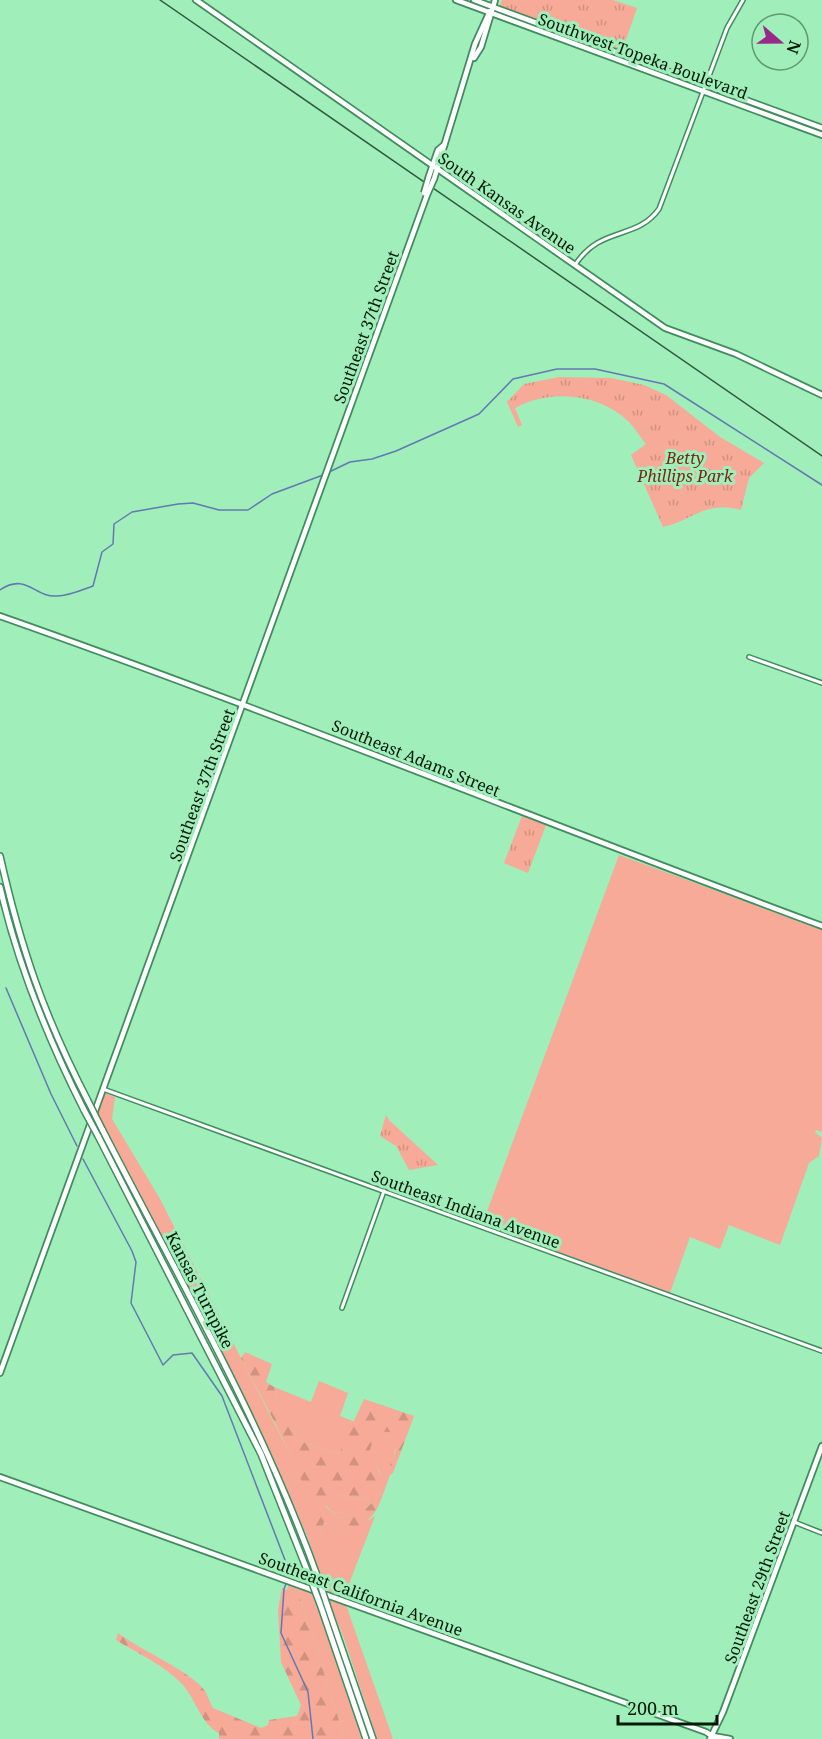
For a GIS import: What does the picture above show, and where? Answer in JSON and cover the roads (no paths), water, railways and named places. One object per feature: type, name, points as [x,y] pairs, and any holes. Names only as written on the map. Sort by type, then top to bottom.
[{"type":"highway","name":"Kansas Turnpike","points":[[0,856],[15,922],[38,993],[59,1045],[270,1457],[318,1578],[373,1739]]},
{"type":"highway","name":"Kansas Turnpike","points":[[0,887],[18,959],[33,1001],[84,1110],[247,1425],[287,1514],[366,1739]]},
{"type":"main road","name":"South Kansas Avenue","points":[[195,0],[575,266],[676,333],[736,354],[822,395]]},
{"type":"main road","name":"Southwest Topeka Boulevard","points":[[456,0],[822,135]]},
{"type":"main road","name":"Southwest Topeka Boulevard","points":[[474,0],[822,128]]},
{"type":"main road","points":[[431,178],[437,169],[473,60],[481,47],[495,0]]},
{"type":"main road","points":[[431,178],[432,165],[438,150],[444,145]]},
{"type":"main road","name":"Southeast 37th Street","points":[[0,1373],[244,704],[431,178]]},
{"type":"main road","name":"Southeast Adams Street","points":[[0,616],[244,704],[624,853],[822,926]]},
{"type":"main road","name":"Southeast 29th Street","points":[[713,1738],[822,1446]]},
{"type":"main road","name":"Southeast California Avenue","points":[[0,1476],[713,1738],[729,1739]]},
{"type":"street","points":[[575,266],[586,250],[596,242],[641,225],[657,212],[703,91],[707,86],[727,28],[743,0]]},
{"type":"street","points":[[749,657],[822,683]]},
{"type":"street","name":"Southeast Indiana Avenue","points":[[103,1089],[822,1351]]},
{"type":"street","points":[[342,1308],[384,1191]]},
{"type":"street","points":[[794,1522],[822,1533]]},
{"type":"waterway","points":[[327,473],[350,462],[372,459],[396,451],[479,414],[513,379],[557,369],[595,369],[664,384],[822,485]]},
{"type":"waterway","points":[[0,590],[17,584],[49,596],[57,596],[71,594],[93,586],[102,552],[113,544],[114,524],[132,512],[193,503],[219,510],[248,510],[272,494],[323,475]]},
{"type":"waterway","points":[[6,988],[51,1094],[77,1146]]},
{"type":"waterway","points":[[83,1159],[132,1251],[136,1262],[131,1303],[163,1365],[173,1355],[192,1353],[222,1396],[290,1573],[284,1589],[281,1633],[308,1692],[313,1739]]},
{"type":"railway","points":[[160,0],[822,456]]},
{"type":"park label","name":"Betty Phillips Park","points":[[685,467]]}]
